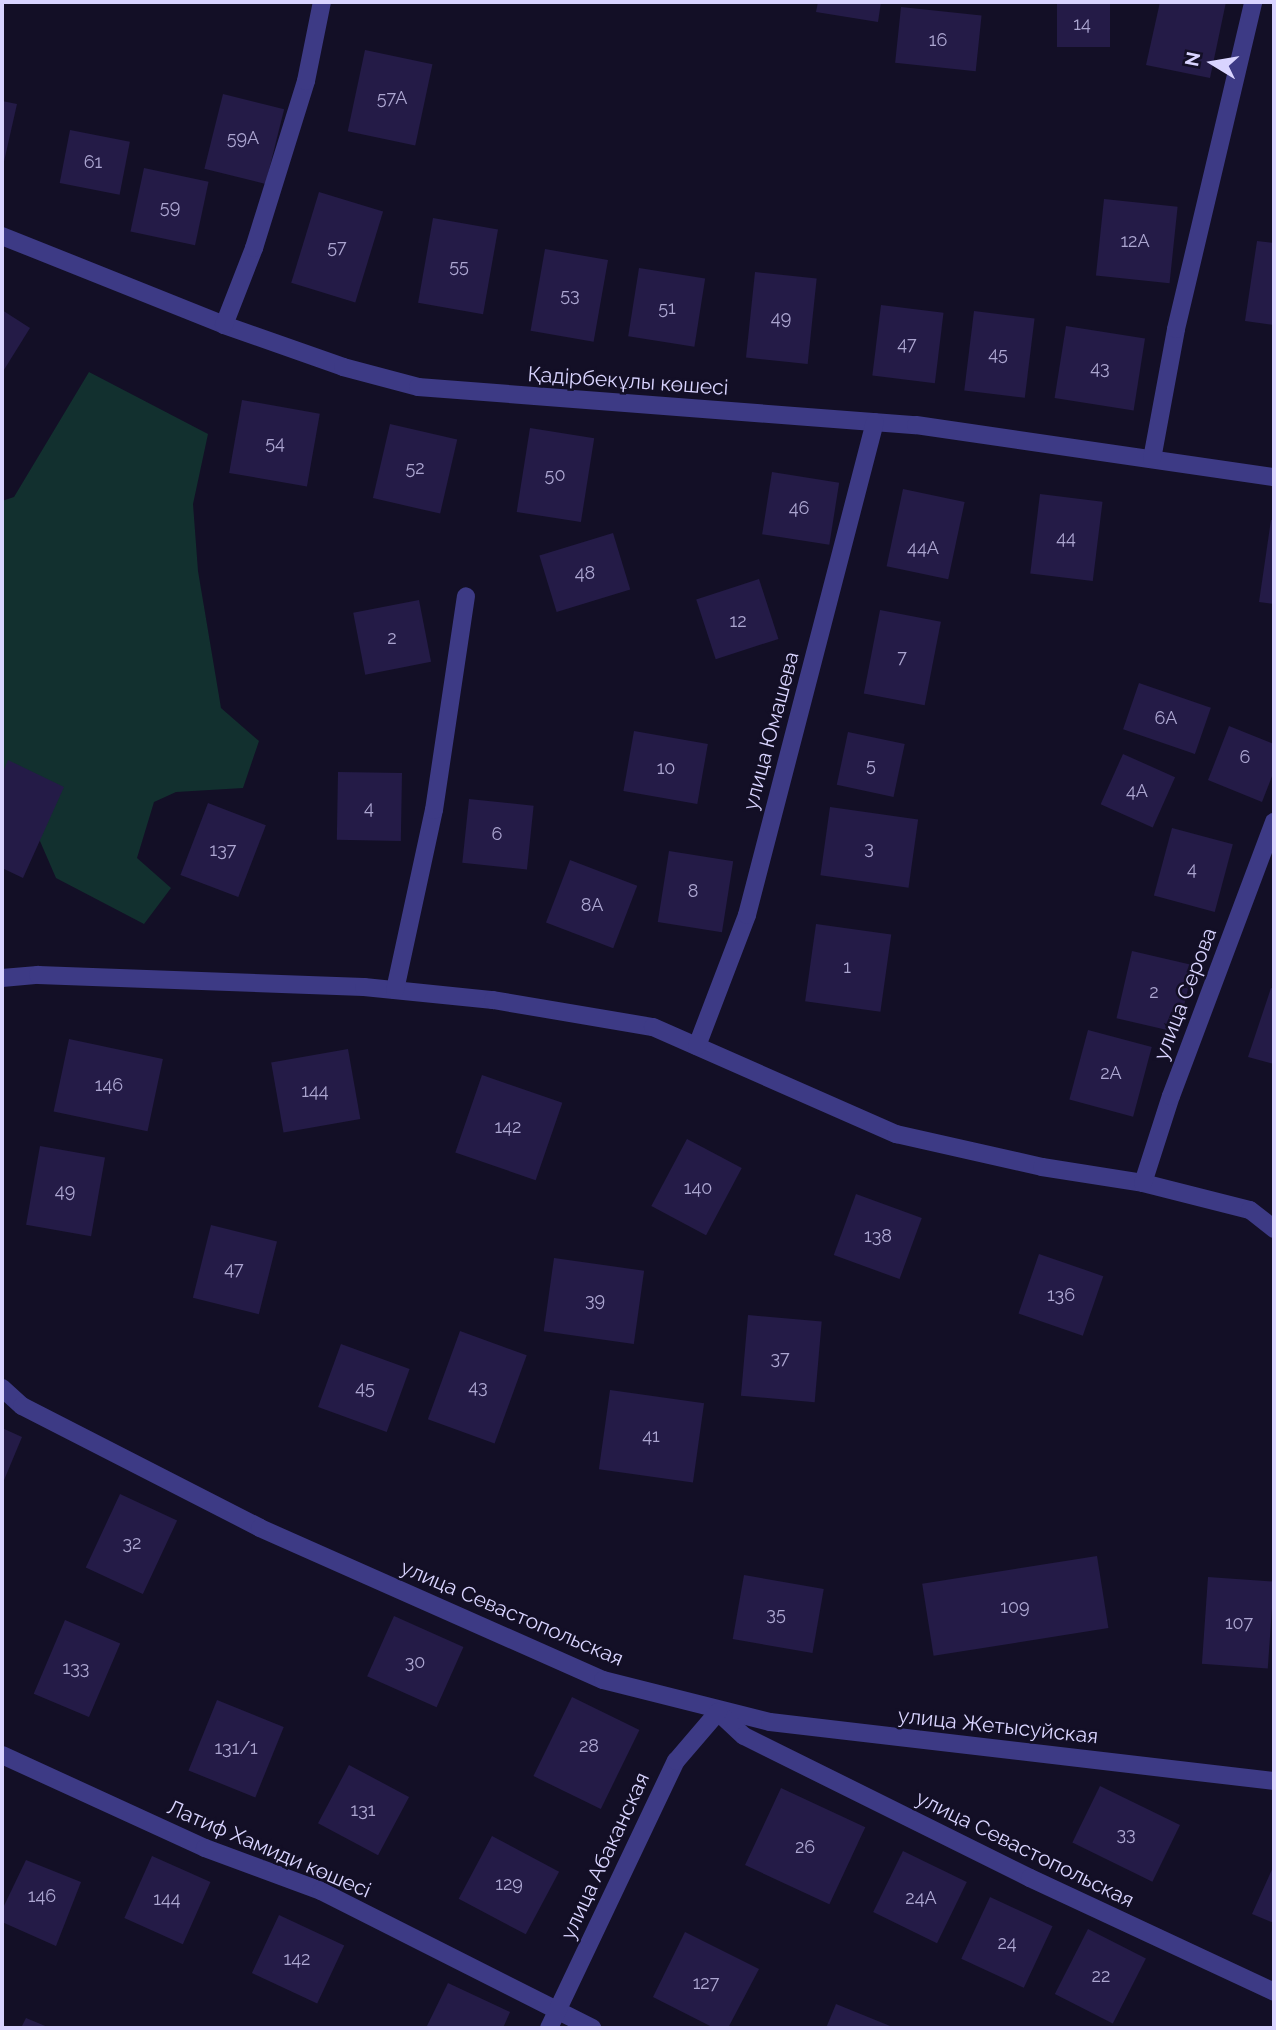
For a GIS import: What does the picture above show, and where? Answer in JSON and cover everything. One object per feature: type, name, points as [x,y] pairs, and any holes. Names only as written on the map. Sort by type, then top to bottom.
[{"type":"street","points":[[224,325],[254,248],[306,81],[323,2]]},
{"type":"street","points":[[1152,458],[1177,329],[1253,2]]},
{"type":"street","name":"Қадірбекұлы көшесі","points":[[2,236],[224,325],[343,367],[418,387],[875,422],[1152,458],[1274,477]]},
{"type":"street","name":"улица Юмашева","points":[[697,1046],[747,915],[875,422]]},
{"type":"street","points":[[395,990],[434,810],[466,596]]},
{"type":"street","name":"улица Серова","points":[[1143,1183],[1274,822]]},
{"type":"street","points":[[2,978],[38,975],[395,990],[493,1000],[653,1027],[896,1134],[1042,1167],[1143,1183],[1250,1210],[1274,1229]]},
{"type":"street","name":"улица Севастопольская","points":[[2,1388],[22,1406],[260,1528],[603,1680],[718,1712],[756,1742],[1030,1878],[1274,1992]]},
{"type":"street","name":"улица Жетысуйская","points":[[718,1712],[858,1735],[1274,1781]]},
{"type":"street","name":"улица Абаканская","points":[[548,2028],[676,1761],[718,1712]]},
{"type":"street","name":"Латиф Хамиди көшесі","points":[[2,1755],[205,1848],[321,1891],[592,2028]]},
{"type":"green space","points":[[89,372],[208,434],[193,504],[198,571],[221,708],[259,741],[243,788],[176,792],[154,802],[137,858],[171,888],[144,924],[56,878],[33,825],[2,789],[2,501],[14,497]]},
{"type":"building","points":[[818,2],[881,2],[878,22],[816,12]]},
{"type":"building","points":[[1057,2],[1110,2],[1110,47],[1057,47]]},
{"type":"building","points":[[1160,2],[1226,2],[1210,78],[1146,65]]},
{"type":"building","points":[[901,7],[982,15],[976,71],[895,63]]},
{"type":"building","points":[[365,50],[432,64],[415,146],[348,131]]},
{"type":"building","points":[[223,94],[284,109],[266,184],[204,169]]},
{"type":"building","points":[[2,101],[17,104],[3,166],[2,165]]},
{"type":"building","points":[[70,130],[130,142],[120,195],[60,183]]},
{"type":"building","points":[[144,168],[209,182],[195,245],[130,232]]},
{"type":"building","points":[[319,192],[383,212],[355,302],[291,283]]},
{"type":"building","points":[[1104,199],[1178,207],[1170,283],[1096,276]]},
{"type":"building","points":[[433,218],[498,229],[483,314],[418,303]]},
{"type":"building","points":[[1257,241],[1274,243],[1274,325],[1245,321]]},
{"type":"building","points":[[545,249],[608,260],[594,342],[531,331]]},
{"type":"building","points":[[639,268],[705,278],[694,347],[628,336]]},
{"type":"building","points":[[755,272],[817,278],[808,364],[746,358]]},
{"type":"building","points":[[881,305],[944,313],[935,383],[872,375]]},
{"type":"building","points":[[2,310],[30,328],[2,373]]},
{"type":"building","points":[[974,311],[1035,318],[1025,398],[964,390]]},
{"type":"building","points":[[1066,326],[1145,339],[1134,411],[1055,398]]},
{"type":"building","points":[[242,400],[320,414],[307,487],[229,473]]},
{"type":"building","points":[[390,424],[457,440],[440,514],[373,498]]},
{"type":"building","points":[[530,428],[594,438],[581,522],[517,512]]},
{"type":"building","points":[[772,472],[839,483],[829,545],[762,534]]},
{"type":"building","points":[[903,489],[965,502],[948,579],[887,566]]},
{"type":"building","points":[[1040,494],[1103,502],[1093,581],[1030,573]]},
{"type":"building","points":[[1271,520],[1274,520],[1274,604],[1259,602]]},
{"type":"building","points":[[613,533],[630,589],[557,612],[539,556]]},
{"type":"building","points":[[759,579],[778,639],[716,659],[696,599]]},
{"type":"building","points":[[419,600],[431,662],[365,675],[353,613]]},
{"type":"building","points":[[880,610],[941,622],[925,705],[864,693]]},
{"type":"building","points":[[1139,683],[1211,708],[1195,754],[1123,729]]},
{"type":"building","points":[[1229,726],[1274,744],[1274,771],[1262,802],[1208,780]]},
{"type":"building","points":[[634,731],[708,744],[697,804],[623,791]]},
{"type":"building","points":[[848,732],[905,744],[894,797],[837,785]]},
{"type":"building","points":[[1123,754],[1175,777],[1153,827],[1101,804]]},
{"type":"building","points":[[8,760],[64,787],[23,878],[2,868],[2,774]]},
{"type":"building","points":[[338,772],[402,773],[401,841],[337,840]]},
{"type":"building","points":[[469,799],[534,806],[527,869],[462,863]]},
{"type":"building","points":[[208,803],[266,825],[238,897],[180,875]]},
{"type":"building","points":[[830,807],[918,819],[909,888],[820,875]]},
{"type":"building","points":[[1172,828],[1233,844],[1215,912],[1154,896]]},
{"type":"building","points":[[669,851],[733,861],[722,932],[658,922]]},
{"type":"building","points":[[570,860],[637,886],[613,948],[546,923]]},
{"type":"building","points":[[816,924],[891,935],[880,1012],[805,1001]]},
{"type":"building","points":[[1132,951],[1193,965],[1178,1032],[1116,1018]]},
{"type":"building","points":[[1271,988],[1274,989],[1274,1064],[1248,1057]]},
{"type":"building","points":[[1088,1030],[1152,1047],[1133,1117],[1069,1100]]},
{"type":"building","points":[[69,1039],[163,1059],[148,1131],[54,1111]]},
{"type":"building","points":[[348,1049],[360,1119],[284,1132],[271,1063]]},
{"type":"building","points":[[482,1075],[562,1103],[536,1180],[455,1153]]},
{"type":"building","points":[[687,1139],[742,1168],[706,1235],[651,1206]]},
{"type":"building","points":[[40,1146],[105,1157],[91,1236],[26,1225]]},
{"type":"building","points":[[856,1194],[922,1218],[900,1279],[834,1255]]},
{"type":"building","points":[[211,1225],[277,1241],[259,1314],[193,1298]]},
{"type":"building","points":[[1039,1254],[1103,1276],[1083,1336],[1018,1314]]},
{"type":"building","points":[[554,1258],[644,1271],[634,1344],[544,1331]]},
{"type":"building","points":[[748,1315],[822,1321],[815,1402],[741,1396]]},
{"type":"building","points":[[460,1331],[527,1355],[495,1444],[428,1419]]},
{"type":"building","points":[[341,1344],[410,1369],[387,1432],[318,1407]]},
{"type":"building","points":[[610,1390],[704,1403],[693,1482],[599,1469]]},
{"type":"building","points":[[2,1428],[22,1437],[2,1485]]},
{"type":"building","points":[[120,1494],[177,1521],[143,1594],[86,1567]]},
{"type":"building","points":[[1097,1556],[1108,1628],[934,1656],[922,1584]]},
{"type":"building","points":[[744,1575],[824,1589],[812,1653],[733,1639]]},
{"type":"building","points":[[1208,1577],[1274,1582],[1268,1668],[1202,1664]]},
{"type":"building","points":[[394,1616],[463,1647],[437,1707],[367,1676]]},
{"type":"building","points":[[65,1620],[120,1643],[89,1717],[34,1694]]},
{"type":"building","points":[[572,1697],[639,1730],[601,1809],[533,1776]]},
{"type":"building","points":[[217,1700],[284,1727],[255,1797],[189,1770]]},
{"type":"building","points":[[349,1765],[409,1797],[378,1855],[318,1823]]},
{"type":"building","points":[[1100,1786],[1180,1825],[1152,1882],[1072,1843]]},
{"type":"building","points":[[781,1788],[865,1827],[829,1904],[745,1865]]},
{"type":"building","points":[[492,1836],[559,1872],[526,1934],[459,1899]]},
{"type":"building","points":[[903,1851],[967,1882],[937,1943],[873,1912]]},
{"type":"building","points":[[152,1856],[210,1882],[183,1944],[124,1918]]},
{"type":"building","points":[[26,1860],[81,1882],[56,1946],[2,1922],[2,1910]]},
{"type":"building","points":[[1274,1865],[1274,1923],[1252,1914]]},
{"type":"building","points":[[990,1897],[1053,1926],[1024,1988],[961,1959]]},
{"type":"building","points":[[279,1915],[344,1945],[317,2003],[252,1973]]},
{"type":"building","points":[[1088,1929],[1146,1959],[1113,2024],[1055,1994]]},
{"type":"building","points":[[685,1932],[759,1969],[728,2028],[714,2028],[653,1997]]},
{"type":"building","points":[[448,1983],[510,2012],[503,2028],[426,2028]]},
{"type":"building","points":[[836,2004],[895,2028],[826,2028]]},
{"type":"building","points":[[26,2018],[50,2028],[21,2028]]}]
